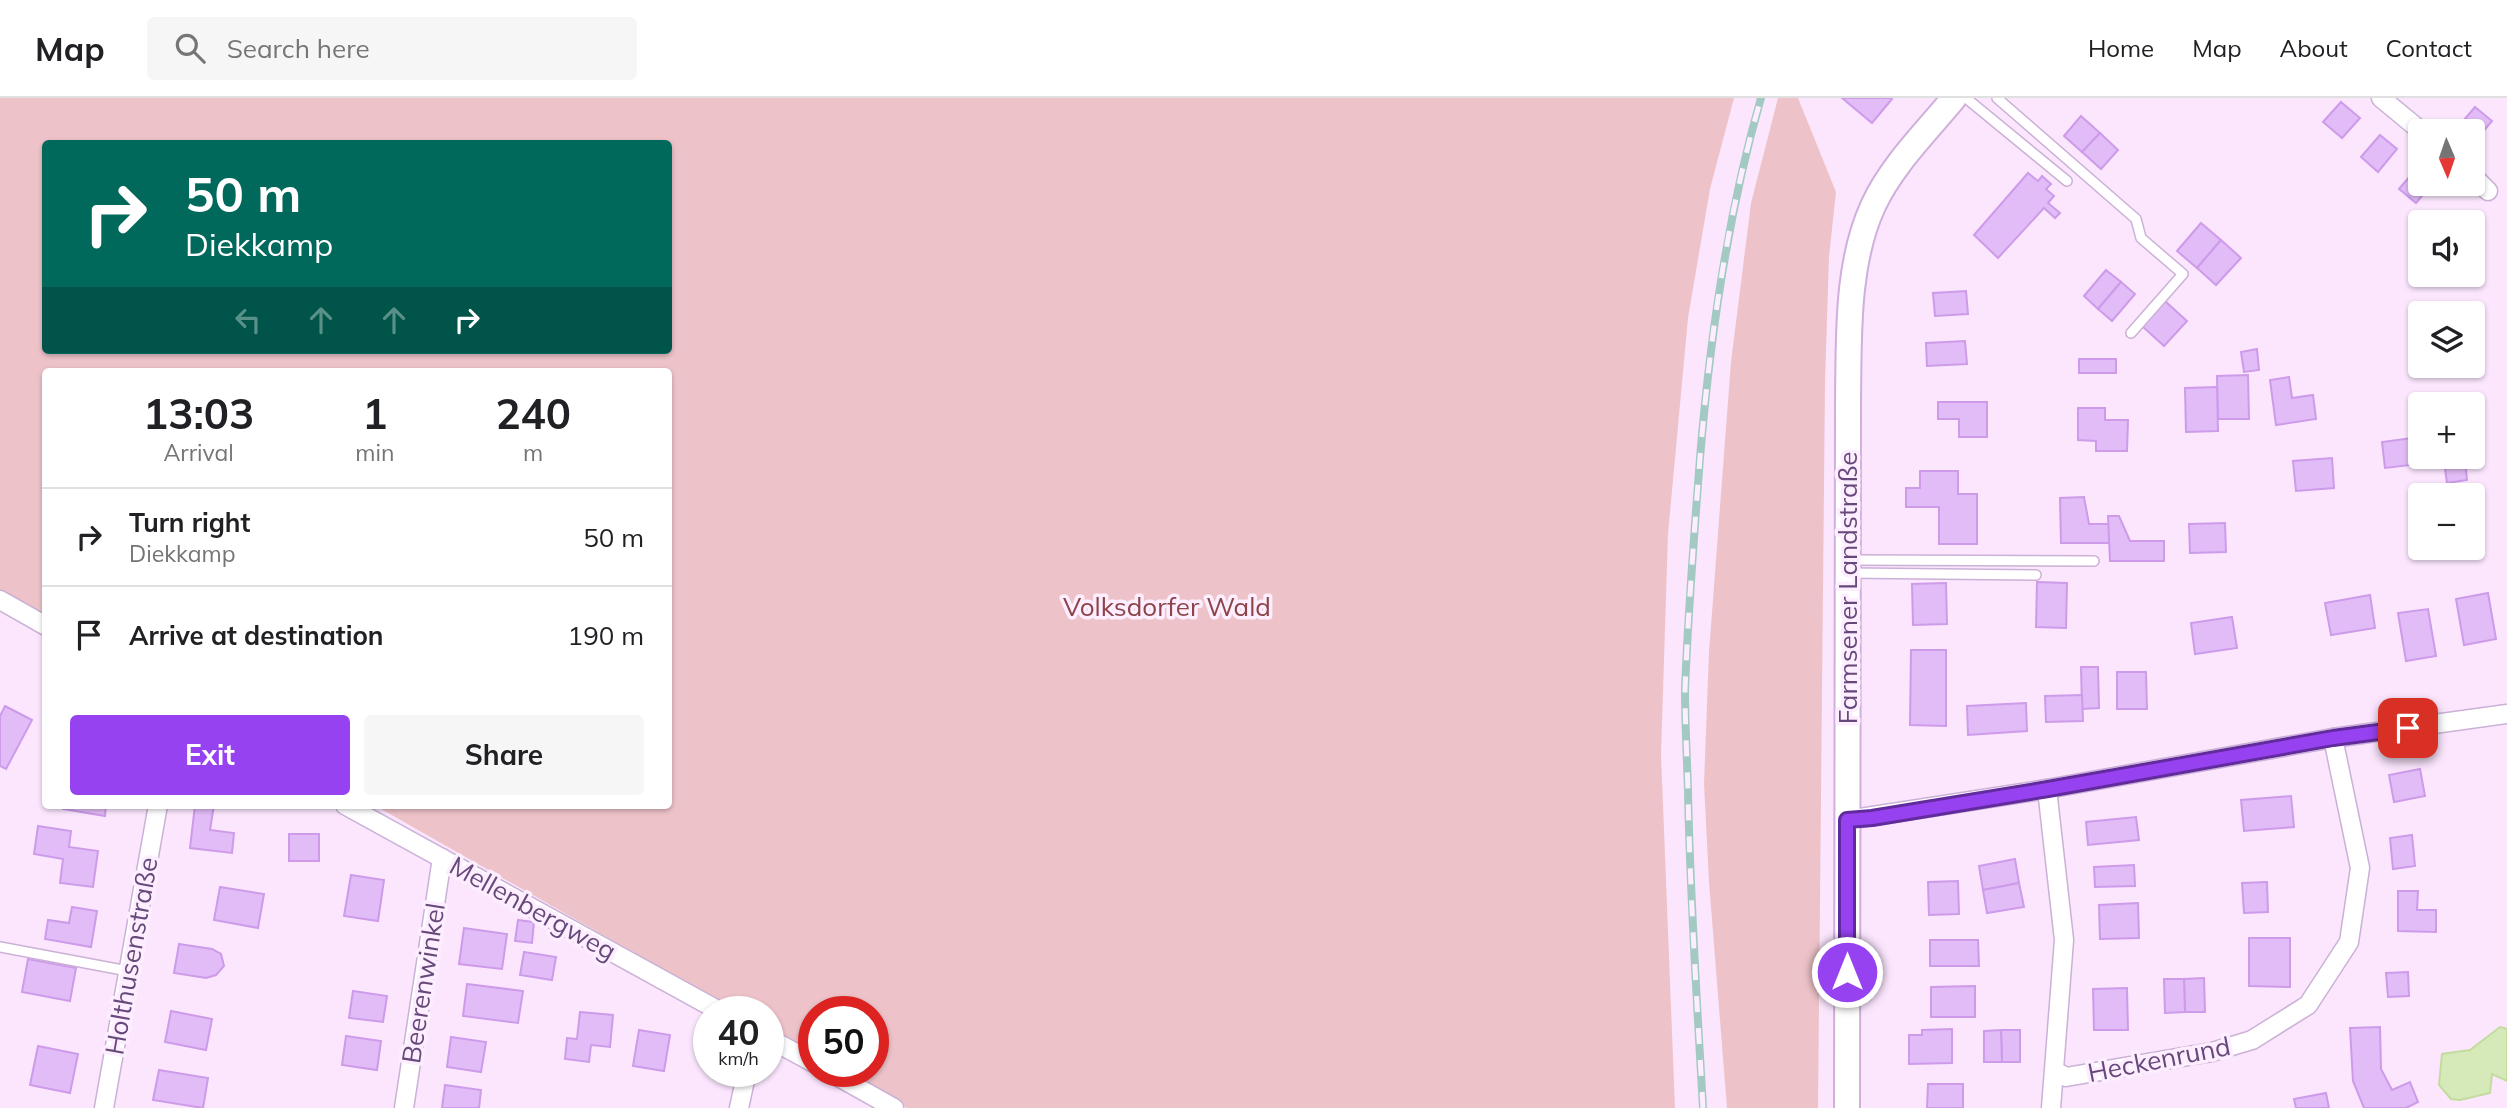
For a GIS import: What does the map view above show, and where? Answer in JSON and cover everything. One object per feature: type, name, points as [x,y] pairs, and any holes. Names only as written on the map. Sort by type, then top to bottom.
[{"type":"main road","name":"Farmsener Landstraße","points":[[1847,1108],[1849,342],[1857,259],[1872,207],[1879,194],[1954,98]]},
{"type":"street","points":[[2381,98],[2408,120]]},
{"type":"street","points":[[2485,188],[2488,191]]},
{"type":"street","points":[[0,600],[42,624]]},
{"type":"street","points":[[1847,820],[2048,789],[2333,738],[2507,714]]},
{"type":"street","name":"Heckenrund","points":[[2055,1071],[2066,1077],[2212,1052],[2252,1040],[2308,1005],[2349,942],[2360,868],[2333,738]]},
{"type":"street","name":"Heckenrund","points":[[2048,789],[2064,940],[2051,1108]]},
{"type":"street","name":"Holthusenstraße","points":[[104,1108],[157,809]]},
{"type":"street","name":"Mellenbergweg","points":[[352,809],[693,997]]},
{"type":"street","name":"Beerenwinkel","points":[[404,1108],[442,858]]},
{"type":"street","points":[[739,1108],[744,1087]]},
{"type":"street","points":[[857,1087],[894,1108]]},
{"type":"lane","points":[[1966,98],[2067,181]]},
{"type":"lane","points":[[1997,98],[2136,219],[2141,238],[2183,275],[2131,333]]},
{"type":"lane","points":[[1847,567],[2094,561]]},
{"type":"lane","points":[[1847,567],[2036,575]]},
{"type":"lane","points":[[0,947],[128,971]]},
{"type":"green space","name":"Volksdorfer Wald","points":[[0,98],[1734,98],[1710,189],[1688,318],[1668,534],[1661,754],[1675,1108],[907,1108],[870,1087],[889,1087],[889,996],[798,996],[798,1046],[784,1038],[784,996],[711,996],[381,809],[672,809],[672,368],[42,368],[42,616],[0,593]]},
{"type":"green space","points":[[1778,98],[1798,98],[1836,192],[1829,257],[1825,382],[1818,1108],[1727,1108],[1704,784],[1709,652],[1731,362],[1751,203]]},
{"type":"shaded area","points":[[2500,1027],[2507,1029],[2507,1081],[2492,1074],[2490,1093],[2460,1100],[2451,1099],[2439,1085],[2442,1054],[2470,1050]]},
{"type":"building","points":[[1842,98],[1891,98],[1892,99],[1872,123]]},
{"type":"building","points":[[2341,102],[2360,118],[2342,138],[2323,122]]},
{"type":"building","points":[[2475,107],[2492,121],[2485,129],[2485,119],[2465,119]]},
{"type":"building","points":[[2081,116],[2100,133],[2082,152],[2064,136]]},
{"type":"building","points":[[2100,133],[2118,150],[2101,169],[2082,152]]},
{"type":"building","points":[[2380,135],[2397,149],[2378,172],[2361,157]]},
{"type":"building","points":[[2028,173],[2038,181],[2042,176],[2051,184],[2046,189],[2054,196],[2048,203],[2060,213],[2055,218],[2044,208],[1998,258],[1974,235]]},
{"type":"building","points":[[2408,178],[2408,196],[2422,196],[2416,203],[2399,189]]},
{"type":"building","points":[[2201,223],[2221,240],[2197,268],[2177,251]]},
{"type":"building","points":[[2221,240],[2241,258],[2216,285],[2197,268]]},
{"type":"building","points":[[2106,270],[2121,282],[2098,309],[2084,296]]},
{"type":"building","points":[[2121,282],[2135,294],[2112,321],[2098,309]]},
{"type":"building","points":[[1966,291],[1968,314],[1935,316],[1933,293]]},
{"type":"building","points":[[2165,301],[2187,321],[2164,346],[2142,326]]},
{"type":"building","points":[[1965,341],[1967,364],[1927,366],[1926,343]]},
{"type":"building","points":[[2257,349],[2259,370],[2244,372],[2241,352]]},
{"type":"building","points":[[2079,359],[2116,359],[2116,373],[2079,373]]},
{"type":"building","points":[[2248,375],[2249,419],[2218,419],[2217,376]]},
{"type":"building","points":[[2289,377],[2292,398],[2313,395],[2316,419],[2276,425],[2270,380]]},
{"type":"building","points":[[2217,387],[2218,431],[2186,432],[2185,388]]},
{"type":"building","points":[[1938,402],[1987,402],[1987,437],[1959,437],[1959,419],[1938,419]]},
{"type":"building","points":[[2078,408],[2105,408],[2105,420],[2128,420],[2127,451],[2096,451],[2096,441],[2078,440]]},
{"type":"building","points":[[2408,439],[2408,465],[2385,468],[2382,442]]},
{"type":"building","points":[[2332,458],[2334,488],[2296,491],[2293,461]]},
{"type":"building","points":[[2445,469],[2466,469],[2467,480],[2447,483]]},
{"type":"building","points":[[1920,471],[1958,471],[1958,494],[1977,494],[1977,544],[1939,544],[1939,507],[1906,507],[1906,488],[1920,488]]},
{"type":"building","points":[[2084,497],[2089,524],[2109,524],[2109,543],[2061,543],[2060,498]]},
{"type":"building","points":[[2108,516],[2119,516],[2130,541],[2164,541],[2164,561],[2110,561]]},
{"type":"building","points":[[2225,523],[2226,552],[2190,553],[2189,524]]},
{"type":"building","points":[[2037,582],[2067,583],[2066,628],[2036,627]]},
{"type":"building","points":[[1946,583],[1947,624],[1913,625],[1912,584]]},
{"type":"building","points":[[2488,593],[2496,639],[2464,645],[2456,599]]},
{"type":"building","points":[[2370,595],[2375,628],[2331,635],[2325,603]]},
{"type":"building","points":[[2428,609],[2436,656],[2406,661],[2398,613]]},
{"type":"building","points":[[2232,617],[2237,648],[2195,654],[2191,623]]},
{"type":"building","points":[[1911,650],[1946,650],[1946,726],[1910,725]]},
{"type":"building","points":[[2081,667],[2098,667],[2099,708],[2082,709]]},
{"type":"building","points":[[2117,672],[2146,672],[2147,709],[2117,709]]},
{"type":"building","points":[[2082,695],[2083,721],[2046,722],[2045,696]]},
{"type":"building","points":[[2026,703],[2027,731],[1968,735],[1967,706]]},
{"type":"building","points":[[5,706],[32,720],[6,769],[0,766],[0,716]]},
{"type":"building","points":[[2420,769],[2425,796],[2394,802],[2389,775]]},
{"type":"building","points":[[2291,796],[2294,827],[2244,831],[2241,800]]},
{"type":"building","points":[[63,809],[106,809],[105,816]]},
{"type":"building","points":[[195,809],[213,809],[210,830],[234,833],[232,853],[190,848]]},
{"type":"building","points":[[2136,817],[2139,840],[2088,845],[2086,822]]},
{"type":"building","points":[[38,826],[71,831],[69,847],[98,851],[93,887],[60,883],[63,859],[34,854]]},
{"type":"building","points":[[289,834],[319,834],[319,861],[289,861]]},
{"type":"building","points":[[2412,835],[2415,866],[2393,869],[2390,838]]},
{"type":"building","points":[[2015,859],[2019,883],[1983,890],[1979,866]]},
{"type":"building","points":[[2134,865],[2135,886],[2095,887],[2094,867]]},
{"type":"building","points":[[351,875],[384,880],[378,921],[344,916]]},
{"type":"building","points":[[1958,881],[1959,914],[1929,915],[1928,882]]},
{"type":"building","points":[[2267,882],[2268,912],[2244,913],[2242,883]]},
{"type":"building","points":[[2019,883],[2024,907],[1987,913],[1983,890]]},
{"type":"building","points":[[220,887],[264,894],[258,928],[214,920]]},
{"type":"building","points":[[2398,891],[2418,891],[2417,910],[2436,910],[2436,932],[2398,931]]},
{"type":"building","points":[[2138,903],[2139,938],[2100,939],[2099,905]]},
{"type":"building","points":[[72,907],[97,911],[91,947],[45,939],[48,920],[69,923]]},
{"type":"building","points":[[518,920],[534,922],[532,943],[515,941]]},
{"type":"building","points":[[464,928],[507,934],[502,969],[459,964]]},
{"type":"building","points":[[2249,938],[2290,938],[2290,987],[2249,986]]},
{"type":"building","points":[[1930,940],[1978,940],[1979,966],[1930,966]]},
{"type":"building","points":[[179,944],[212,949],[221,954],[224,966],[216,975],[206,978],[174,973]]},
{"type":"building","points":[[524,952],[556,957],[552,980],[520,975]]},
{"type":"building","points":[[28,959],[76,968],[70,1001],[22,992]]},
{"type":"building","points":[[2408,972],[2409,996],[2388,997],[2386,973]]},
{"type":"building","points":[[2204,978],[2205,1012],[2185,1012],[2184,979]]},
{"type":"building","points":[[2164,979],[2184,979],[2185,1012],[2165,1013]]},
{"type":"building","points":[[467,984],[523,991],[518,1023],[463,1016]]},
{"type":"building","points":[[1975,986],[1975,1017],[1931,1017],[1931,987]]},
{"type":"building","points":[[2127,988],[2128,1030],[2094,1030],[2093,989]]},
{"type":"building","points":[[353,991],[387,996],[383,1022],[349,1018]]},
{"type":"building","points":[[171,1011],[212,1019],[206,1050],[165,1042]]},
{"type":"building","points":[[580,1012],[613,1015],[610,1047],[591,1045],[589,1062],[565,1059],[567,1038],[577,1039]]},
{"type":"building","points":[[2380,1027],[2381,1069],[2392,1090],[2410,1082],[2418,1102],[2406,1108],[2364,1108],[2353,1081],[2350,1028]]},
{"type":"building","points":[[1952,1029],[1952,1063],[1909,1064],[1909,1035],[1922,1035],[1922,1030]]},
{"type":"building","points":[[639,1030],[670,1035],[664,1071],[633,1066]]},
{"type":"building","points":[[2001,1030],[2020,1030],[2020,1062],[2002,1062]]},
{"type":"building","points":[[2001,1030],[2002,1062],[1984,1062],[1984,1031]]},
{"type":"building","points":[[346,1036],[381,1041],[377,1070],[342,1065]]},
{"type":"building","points":[[451,1037],[486,1042],[481,1072],[447,1067]]},
{"type":"building","points":[[38,1046],[78,1054],[70,1093],[30,1085]]},
{"type":"building","points":[[159,1070],[208,1078],[203,1108],[153,1100]]},
{"type":"building","points":[[1928,1084],[1963,1084],[1963,1108],[1927,1108]]},
{"type":"building","points":[[445,1085],[481,1090],[479,1108],[442,1108]]},
{"type":"building","points":[[2326,1093],[2329,1108],[2296,1108],[2294,1099]]},
{"type":"railway","points":[[1703,1108],[1689,831],[1685,690],[1688,632],[1700,458],[1715,322],[1729,232],[1761,98]]},
{"type":"route","points":[[1847,972],[1847,820],[2048,789],[2333,738],[2408,728]]}]
